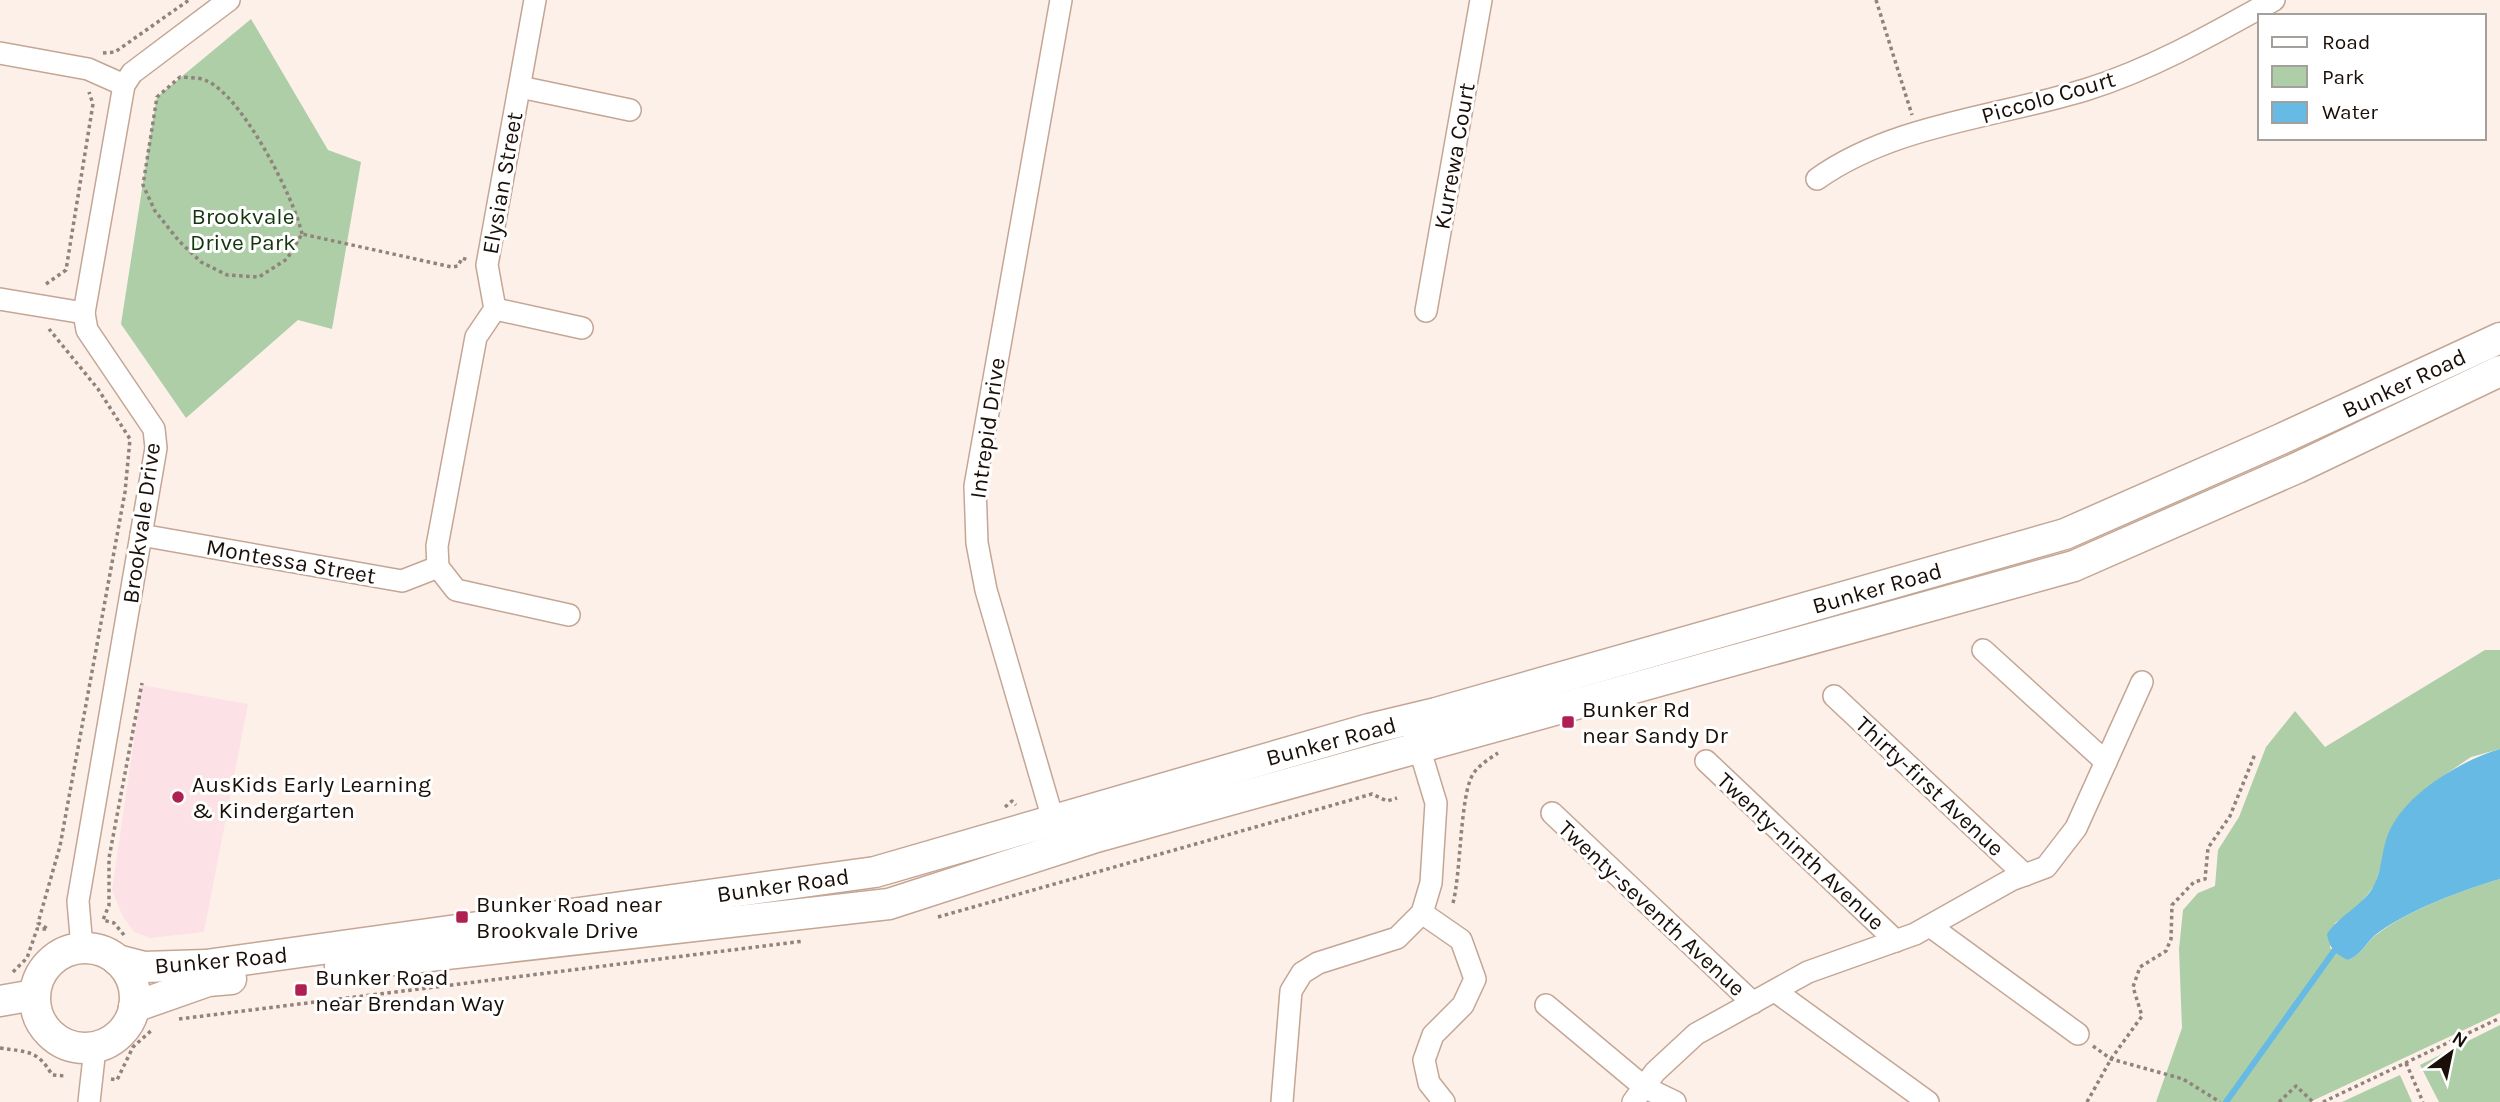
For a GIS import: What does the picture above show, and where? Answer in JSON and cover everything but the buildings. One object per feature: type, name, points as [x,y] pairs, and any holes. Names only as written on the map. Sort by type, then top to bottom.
[{"type":"main road","name":"Bunker Road","points":[[134,1007],[208,981],[889,904],[1058,835],[1409,719],[2065,534],[2281,439],[2500,338]]},
{"type":"main road","name":"Bunker Road","points":[[123,950],[144,967],[206,965],[875,872],[1220,802],[1420,749],[2074,566],[2297,468],[2500,371]]},
{"type":"main road","points":[[2065,534],[2074,566]]},
{"type":"main road","points":[[82,948],[106,953],[123,950],[131,981],[134,1007],[121,1034],[95,1048],[64,1045],[51,1036],[38,1017],[34,995],[44,968],[55,958],[82,948]]},
{"type":"main road","points":[[0,1001],[34,995]]},
{"type":"street","points":[[0,299],[84,313],[124,85],[132,73],[229,0]]},
{"type":"street","name":"Elysian Street","points":[[495,309],[487,265],[536,0]]},
{"type":"street","name":"Intrepid Drive","points":[[1058,835],[986,590],[977,544],[975,486],[1061,0]]},
{"type":"street","name":"Kurrewa Court","points":[[1426,312],[1481,0]]},
{"type":"street","name":"Piccolo Court","points":[[1817,179],[1846,158],[1918,134],[2088,89],[2164,61],[2274,0]]},
{"type":"street","points":[[0,53],[88,69],[124,85]]},
{"type":"street","points":[[520,87],[630,110]]},
{"type":"street","points":[[569,615],[456,590],[438,567],[437,546],[476,337],[495,309],[582,328]]},
{"type":"street","name":"Brookvale Drive","points":[[82,948],[78,901],[156,448],[154,429],[87,330],[84,313]]},
{"type":"street","name":"Montessa Street","points":[[141,535],[402,581],[438,567]]},
{"type":"street","points":[[1983,650],[2106,762]]},
{"type":"street","points":[[1638,1095],[1696,1034],[1808,972],[1930,926],[2025,875],[2046,867],[2076,828],[2142,682]]},
{"type":"street","name":"Thirty-first Avenue","points":[[1834,696],[2025,875]]},
{"type":"street","points":[[1282,1102],[1292,991],[1302,973],[1318,963],[1397,938],[1422,913],[1430,883],[1436,803],[1409,719]]},
{"type":"street","name":"Twenty-ninth Avenue","points":[[1706,761],[1896,941]]},
{"type":"street","name":"Twenty-seventh Avenue","points":[[1552,813],[1753,1003]]},
{"type":"street","points":[[1422,913],[1461,940],[1475,979],[1463,1006],[1433,1035],[1424,1060],[1429,1083],[1444,1102]]},
{"type":"street","points":[[1930,926],[2078,1034]]},
{"type":"street","points":[[1775,991],[1928,1102]]},
{"type":"street","points":[[1546,1006],[1638,1095],[1675,1102]]},
{"type":"street","points":[[89,1102],[95,1048]]},
{"type":"path","points":[[94,54],[115,52],[189,0]]},
{"type":"path","points":[[1876,0],[1918,134]]},
{"type":"path","points":[[180,77],[207,80],[231,99],[283,184],[297,212],[302,233],[287,260],[259,277],[227,275],[201,262],[179,242],[155,211],[143,185],[157,97],[180,77]]},
{"type":"path","points":[[41,292],[44,285],[65,271],[93,104],[84,85]]},
{"type":"path","points":[[302,233],[452,267],[458,266],[462,258],[487,265]]},
{"type":"path","points":[[0,976],[13,972],[27,958],[37,929],[48,929],[38,923],[60,846],[125,492],[130,439],[98,389],[46,324]]},
{"type":"path","points":[[123,950],[114,923],[103,920],[109,905],[109,858],[142,683]]},
{"type":"path","points":[[2088,1100],[2111,1059],[2142,1016],[2133,987],[2140,967],[2166,951],[2171,939],[2172,905],[2194,882],[2205,879],[2208,848],[2230,816],[2255,754]]},
{"type":"path","points":[[1003,810],[1012,801],[1016,805]]},
{"type":"path","points":[[2323,1102],[2500,1018]]},
{"type":"path","points":[[2078,1034],[2111,1059],[2183,1079],[2220,1102]]},
{"type":"path","points":[[0,1048],[32,1053],[42,1058],[52,1075],[65,1076]]},
{"type":"path","points":[[2406,1063],[2423,1102]]},
{"type":"path","points":[[2279,1102],[2295,1086],[2313,1102]]},
{"type":"shaded area","name":"AusKids Early Learning & Kindergarten","points":[[142,685],[248,704],[204,932],[150,938],[134,932],[122,915],[112,890]]},
{"type":"green space","name":"Brookvale Drive Park","points":[[251,19],[328,150],[361,162],[332,329],[298,320],[186,418],[121,324],[152,125],[157,97]]},
{"type":"green space","points":[[2485,650],[2500,650],[2500,749],[2471,757],[2437,780],[2382,862],[2375,885],[2354,911],[2335,923],[2330,948],[2348,960],[2375,936],[2407,915],[2500,879],[2500,1013],[2310,1102],[2156,1102],[2182,1028],[2179,949],[2183,910],[2198,893],[2215,886],[2218,850],[2239,817],[2266,747],[2295,711],[2325,747]]},
{"type":"green space","points":[[2500,1025],[2500,1102],[2439,1102],[2420,1065]]},
{"type":"green space","points":[[2400,1075],[2412,1102],[2342,1102]]},
{"type":"water","points":[[2500,749],[2500,879],[2407,915],[2379,932],[2348,960],[2336,953],[2327,934],[2372,889],[2378,876],[2387,837],[2405,807],[2451,771]]},
{"type":"waterway","points":[[2226,1102],[2337,947]]},
{"type":"place","name":"Bunker Rd near Sandy Dr","points":[[1568,722]]},
{"type":"place","name":"AusKids Early Learning & Kindergarten","points":[[178,797]]},
{"type":"place","name":"Bunker Road near Brookvale Drive","points":[[462,917]]},
{"type":"place","name":"Bunker Road near Brendan Way","points":[[301,990]]}]
